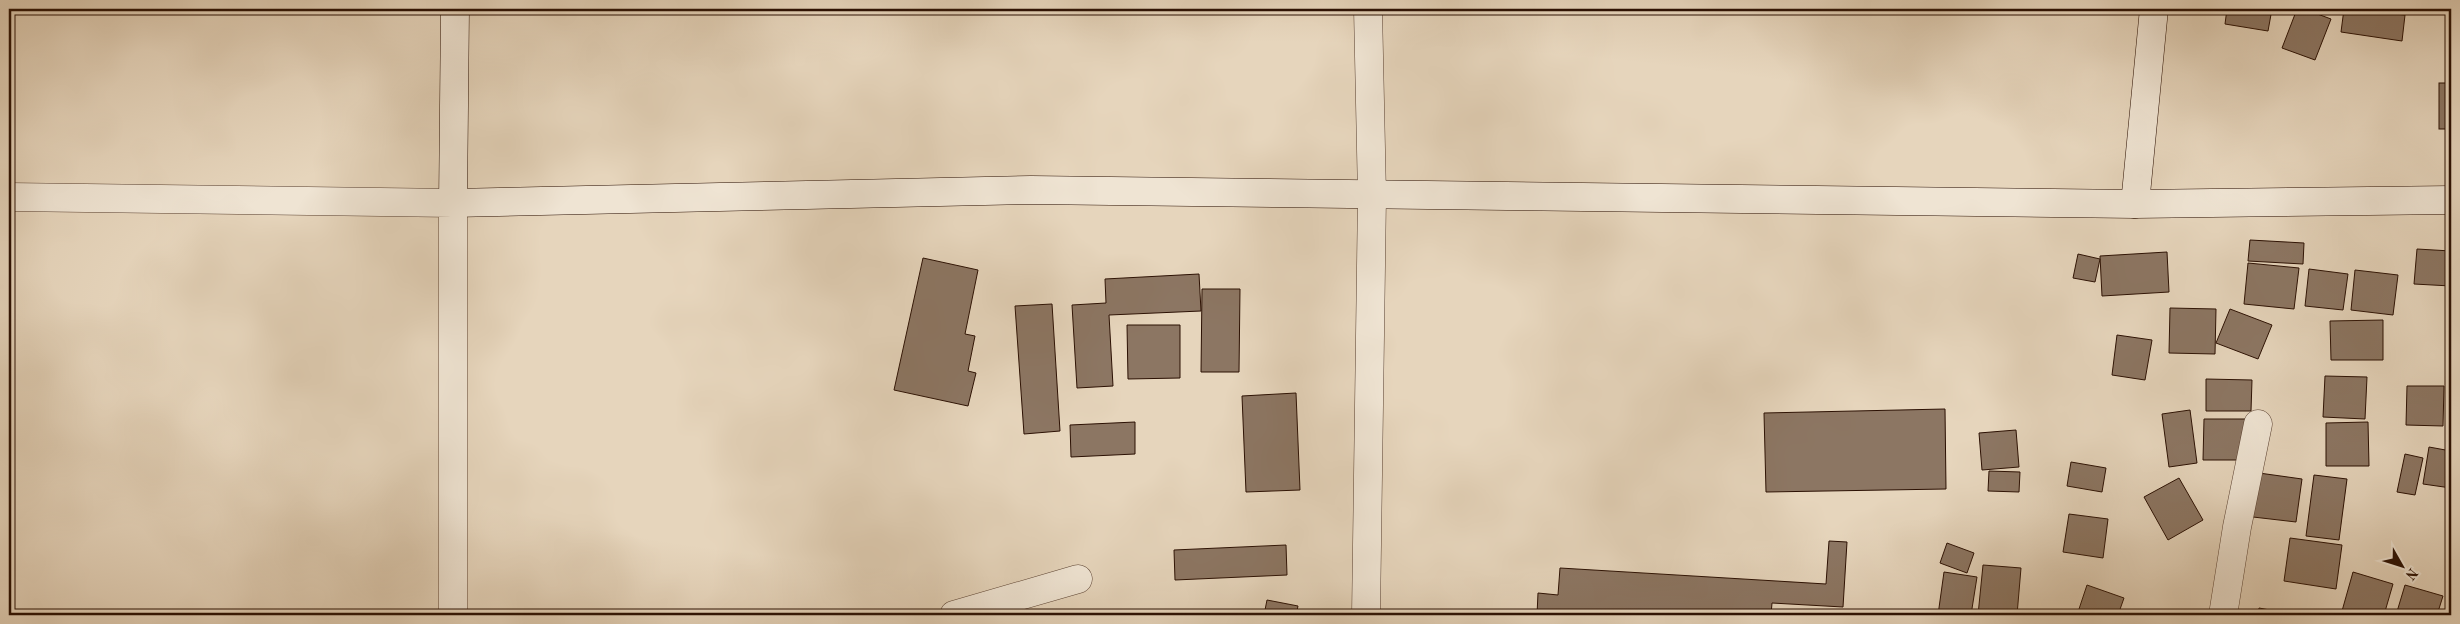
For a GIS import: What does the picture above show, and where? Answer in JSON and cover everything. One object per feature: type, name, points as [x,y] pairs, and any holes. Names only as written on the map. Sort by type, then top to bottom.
[{"type":"main road","points":[[453,615],[455,9]]},
{"type":"main road","points":[[1366,615],[1372,196],[1368,9]]},
{"type":"main road","points":[[2136,204],[2154,9]]},
{"type":"main road","points":[[9,197],[453,203],[1031,190],[1372,196],[2136,204],[2451,200]]},
{"type":"main road","points":[[2223,615],[2237,527],[2258,424]]},
{"type":"main road","points":[[954,615],[1078,578]]},
{"type":"building","points":[[2227,9],[2272,9],[2268,31],[2225,24]]},
{"type":"building","points":[[2297,9],[2304,9],[2331,19],[2315,60],[2282,48]]},
{"type":"building","points":[[2344,9],[2405,15],[2402,41],[2341,32]]},
{"type":"building","points":[[2439,83],[2451,83],[2451,129],[2439,129]]},
{"type":"building","points":[[2250,240],[2304,243],[2303,264],[2248,261]]},
{"type":"building","points":[[2417,249],[2451,251],[2451,286],[2414,284]]},
{"type":"building","points":[[2167,252],[2169,292],[2102,296],[2100,256]]},
{"type":"building","points":[[2078,254],[2100,259],[2095,282],[2073,278]]},
{"type":"building","points":[[923,258],[978,270],[965,334],[975,336],[968,371],[976,373],[968,406],[894,390]]},
{"type":"building","points":[[2248,263],[2299,268],[2294,309],[2244,304]]},
{"type":"building","points":[[2309,269],[2348,274],[2343,310],[2305,306]]},
{"type":"building","points":[[2355,270],[2398,275],[2393,315],[2351,310]]},
{"type":"building","points":[[1199,274],[1201,311],[1109,315],[1113,386],[1077,388],[1072,305],[1106,303],[1105,279]]},
{"type":"building","points":[[1202,289],[1240,289],[1239,372],[1201,372]]},
{"type":"building","points":[[1052,304],[1060,431],[1024,434],[1015,306]]},
{"type":"building","points":[[2170,308],[2216,309],[2215,354],[2169,353]]},
{"type":"building","points":[[2230,309],[2272,325],[2258,359],[2216,343]]},
{"type":"building","points":[[2383,320],[2383,360],[2331,360],[2330,321]]},
{"type":"building","points":[[1127,325],[1180,325],[1180,378],[1128,379]]},
{"type":"building","points":[[2117,335],[2152,340],[2145,380],[2112,375]]},
{"type":"building","points":[[2325,376],[2367,377],[2365,419],[2323,417]]},
{"type":"building","points":[[2206,379],[2252,380],[2251,411],[2206,411]]},
{"type":"building","points":[[2407,386],[2444,386],[2443,426],[2406,425]]},
{"type":"building","points":[[1296,393],[1300,490],[1246,492],[1242,396]]},
{"type":"building","points":[[1945,409],[1946,489],[1766,492],[1764,413]]},
{"type":"building","points":[[2190,410],[2197,463],[2169,467],[2162,414]]},
{"type":"building","points":[[2204,419],[2249,419],[2248,460],[2203,460]]},
{"type":"building","points":[[1135,422],[1135,454],[1071,457],[1070,425]]},
{"type":"building","points":[[2368,422],[2369,466],[2326,466],[2326,423]]},
{"type":"building","points":[[2016,430],[2019,467],[1982,470],[1979,433]]},
{"type":"building","points":[[2429,447],[2451,451],[2451,488],[2423,484]]},
{"type":"building","points":[[2405,454],[2423,458],[2415,495],[2397,492]]},
{"type":"building","points":[[2071,462],[2106,468],[2102,492],[2067,486]]},
{"type":"building","points":[[1989,471],[2020,472],[2019,492],[1988,491]]},
{"type":"building","points":[[2259,473],[2302,479],[2296,522],[2253,517]]},
{"type":"building","points":[[2314,475],[2347,479],[2339,540],[2306,536]]},
{"type":"building","points":[[2179,478],[2203,520],[2168,540],[2144,497]]},
{"type":"building","points":[[2069,514],[2108,519],[2103,558],[2063,552]]},
{"type":"building","points":[[2290,538],[2342,545],[2336,589],[2284,581]]},
{"type":"building","points":[[1829,541],[1847,542],[1843,607],[1772,603],[1771,615],[1537,615],[1538,593],[1558,595],[1560,568],[1826,584]]},
{"type":"building","points":[[1947,543],[1974,553],[1967,573],[1940,563]]},
{"type":"building","points":[[1286,545],[1287,575],[1175,580],[1174,550]]},
{"type":"building","points":[[1983,565],[2021,568],[2017,615],[1978,615]]},
{"type":"building","points":[[1944,572],[1977,577],[1971,615],[1938,615]]},
{"type":"building","points":[[2353,572],[2393,584],[2384,615],[2358,615],[2342,611]]},
{"type":"building","points":[[2087,585],[2124,598],[2118,615],[2077,615]]},
{"type":"building","points":[[2405,585],[2443,596],[2437,615],[2396,615]]},
{"type":"building","points":[[1267,600],[1298,606],[1296,615],[1264,615]]},
{"type":"building","points":[[2259,608],[2297,615],[2258,615]]}]
